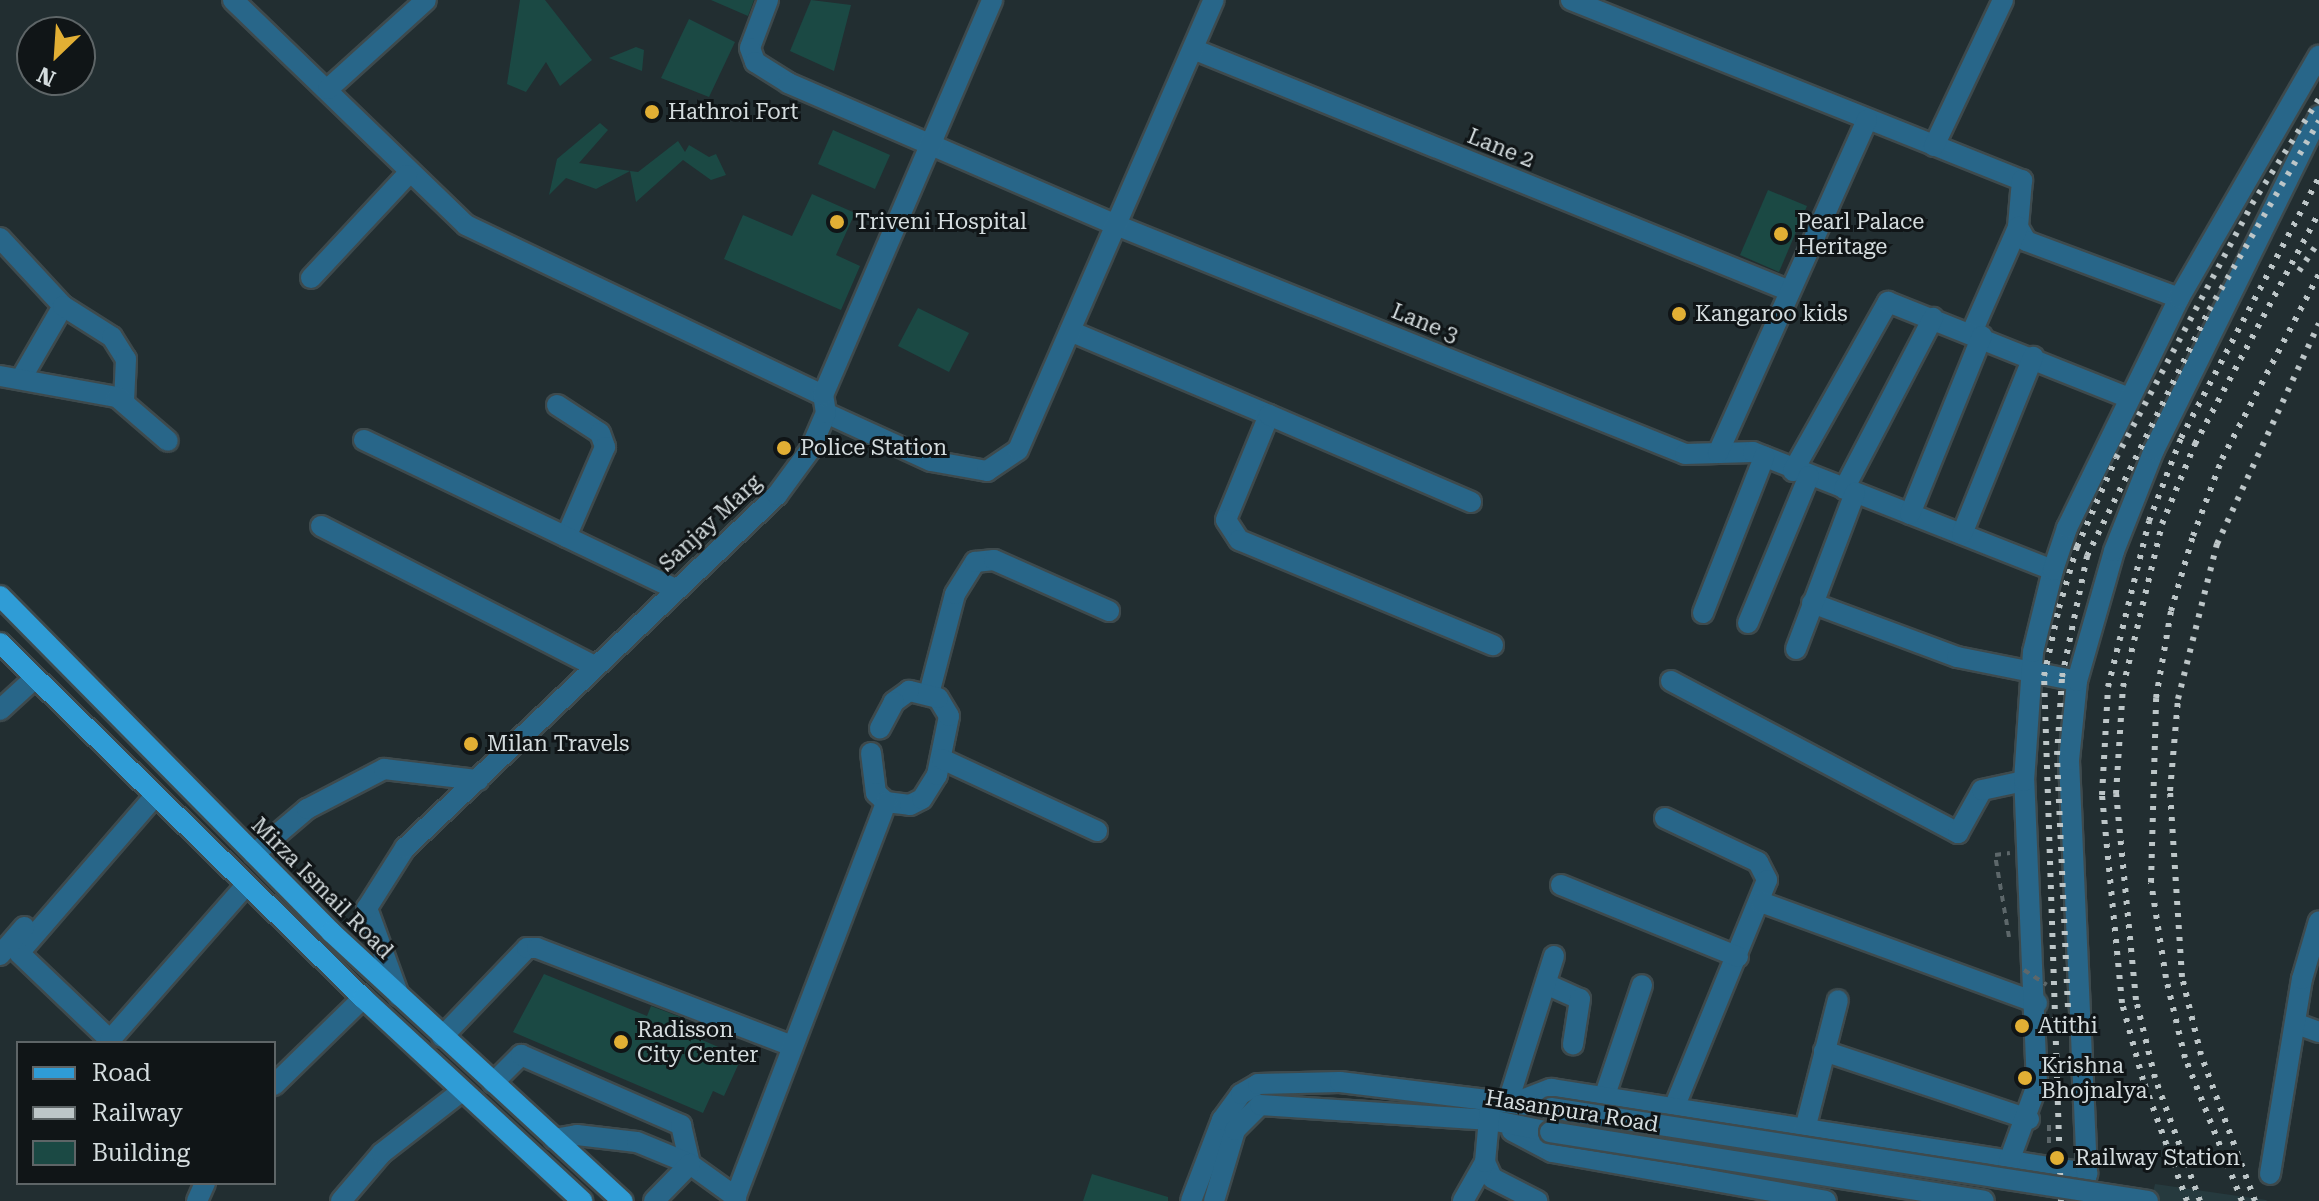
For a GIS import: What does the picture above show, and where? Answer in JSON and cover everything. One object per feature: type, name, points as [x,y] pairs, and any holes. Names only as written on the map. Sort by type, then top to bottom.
[{"type":"main road","name":"Mirza Ismail Road","points":[[0,596],[401,999],[623,1201]]},
{"type":"main road","points":[[0,643],[363,998],[582,1201]]},
{"type":"main road","points":[[34,679],[56,655]]},
{"type":"street","points":[[233,0],[328,89],[407,175],[466,225],[825,404],[931,461],[987,471],[1018,450],[1214,0]]},
{"type":"street","points":[[328,89],[426,0]]},
{"type":"street","name":"Lane 3","points":[[768,0],[752,36],[755,62],[788,83],[929,140],[1116,225],[1685,454],[1764,457]]},
{"type":"street","name":"Sanjay Marg","points":[[401,999],[367,908],[405,848],[777,495],[810,450],[825,404],[929,140],[992,0]]},
{"type":"street","points":[[1934,146],[2003,0]]},
{"type":"street","points":[[1582,2],[1867,120],[2022,180],[2018,227],[1910,514]]},
{"type":"street","name":"Lane 2","points":[[1193,49],[1790,291]]},
{"type":"street","points":[[2008,1164],[2029,1119],[2037,1085],[2042,994],[2024,781],[2031,672],[2053,570],[2129,398],[2179,298],[2319,56]]},
{"type":"street","points":[[2082,1201],[2087,1173],[2069,760],[2077,681],[2114,551],[2154,450],[2319,116]]},
{"type":"street","points":[[1718,453],[1867,120]]},
{"type":"street","points":[[311,278],[407,175]]},
{"type":"street","points":[[2018,227],[2026,241],[2179,298]]},
{"type":"street","points":[[0,238],[63,306],[112,337],[126,359],[124,402]]},
{"type":"street","points":[[1748,623],[1801,474],[1888,302],[1977,334],[2129,398]]},
{"type":"street","points":[[22,377],[63,306]]},
{"type":"street","points":[[1796,649],[1849,491],[1933,318]]},
{"type":"street","points":[[1070,331],[1471,502]]},
{"type":"street","points":[[1962,534],[2033,357]]},
{"type":"street","points":[[0,376],[22,377],[124,402],[168,441]]},
{"type":"street","points":[[557,405],[600,433],[605,447],[566,537]]},
{"type":"street","points":[[1269,415],[1226,520],[1231,532],[1493,645]]},
{"type":"street","points":[[364,440],[675,589]]},
{"type":"street","points":[[1703,613],[1764,457],[2053,570]]},
{"type":"street","points":[[321,526],[595,666]]},
{"type":"street","points":[[929,694],[955,594],[975,562],[994,560],[1109,611]]},
{"type":"street","points":[[1812,603],[1957,657],[2077,681]]},
{"type":"street","points":[[0,710],[34,679]]},
{"type":"street","points":[[1671,681],[1958,833],[1982,790],[2024,781]]},
{"type":"street","points":[[871,753],[871,784],[886,802],[910,805],[922,799],[942,759],[949,716],[929,694],[902,693],[880,728]]},
{"type":"street","points":[[942,759],[1097,831]]},
{"type":"street","points":[[254,854],[307,809],[384,769],[478,780]]},
{"type":"street","points":[[150,793],[19,953],[110,1040],[246,885]]},
{"type":"street","points":[[0,955],[150,793]]},
{"type":"street","points":[[554,1139],[577,1135],[637,1142],[690,1164],[735,1199],[886,802]]},
{"type":"street","points":[[1665,818],[1758,862],[1767,880],[1761,902],[1673,1110]]},
{"type":"street","points":[[1561,885],[1738,957]]},
{"type":"street","points":[[1761,902],[2042,994]]},
{"type":"street","points":[[2270,1174],[2302,979],[2319,921]]},
{"type":"street","points":[[442,1037],[527,948],[537,948],[792,1046]]},
{"type":"street","points":[[1463,1201],[1485,1162],[1501,1106],[1554,956]]},
{"type":"street","points":[[1546,984],[1580,999],[1573,1044]]},
{"type":"street","points":[[1604,1098],[1642,985]]},
{"type":"street","points":[[276,1083],[363,998]]},
{"type":"street","points":[[1774,1197],[1791,1131],[1824,1051],[1838,1000]]},
{"type":"street","points":[[2297,1024],[2319,1032]]},
{"type":"street","points":[[1824,1051],[2029,1119]]},
{"type":"street","points":[[493,1083],[521,1055],[681,1125],[690,1164]]},
{"type":"street","points":[[1191,1201],[1222,1120],[1241,1094],[1258,1084],[1287,1079],[1501,1106],[1551,1108],[2148,1201]]},
{"type":"street","points":[[1501,1106],[1551,1089],[1791,1131],[2087,1173]]},
{"type":"street","points":[[341,1201],[382,1153],[462,1091]]},
{"type":"street","name":"Hasanpura Road","points":[[1214,1201],[1235,1130],[1260,1105],[1501,1106],[1550,1132],[1984,1201]]},
{"type":"street","points":[[1501,1106],[1552,1152],[1774,1197],[1826,1201]]},
{"type":"street","points":[[1485,1162],[1492,1178],[1537,1201]]},
{"type":"street","points":[[654,1201],[690,1164]]},
{"type":"path","points":[[2011,948],[1995,855],[2028,852]]},
{"type":"path","points":[[2014,963],[2024,970],[2042,994]]},
{"type":"shaded area","points":[[2155,1184],[2266,1200],[2267,1201],[2151,1201]]},
{"type":"building","points":[[520,0],[545,0],[592,60],[560,86],[546,62],[526,92],[507,84]]},
{"type":"building","points":[[711,0],[754,0],[748,16]]},
{"type":"building","points":[[811,0],[851,5],[834,71],[790,51]]},
{"type":"building","points":[[689,19],[735,42],[709,97],[661,78]]},
{"type":"building","points":[[636,47],[644,50],[642,71],[609,58]]},
{"type":"building","points":[[600,123],[608,130],[579,163],[630,171],[596,189],[566,178],[549,195],[557,159]]},
{"type":"building","points":[[833,130],[890,155],[875,189],[818,164]]},
{"type":"building","points":[[678,141],[685,152],[689,145],[709,157],[716,154],[726,175],[711,180],[683,160],[636,202],[630,171],[638,172]]},
{"type":"building","points":[[1768,190],[1807,206],[1779,272],[1740,255]]},
{"type":"building","points":[[812,194],[855,213],[836,255],[860,266],[841,310],[724,259],[743,215],[792,236]]},
{"type":"building","points":[[918,308],[969,333],[949,372],[898,346]]},
{"type":"building","name":"Radisson City Center","points":[[544,974],[647,1016],[651,1006],[686,1019],[681,1031],[730,1052],[728,1058],[739,1063],[724,1096],[713,1091],[703,1113],[513,1032]]},
{"type":"building","points":[[1092,1174],[1168,1197],[1168,1201],[1083,1201]]},
{"type":"railway","points":[[2061,1201],[2044,676],[2059,608],[2077,547],[2116,458],[2252,204],[2319,99]]},
{"type":"railway","points":[[2069,1031],[2057,755],[2062,677],[2087,556],[2209,310],[2319,121]]},
{"type":"railway","points":[[2187,1201],[2143,1080],[2122,1003],[2102,795],[2108,687],[2149,521],[2181,438],[2319,177]]},
{"type":"railway","points":[[2200,1201],[2155,1078],[2136,1000],[2116,794],[2123,687],[2162,524],[2195,444],[2319,213]]},
{"type":"railway","points":[[2299,271],[2319,241]]},
{"type":"railway","points":[[2242,1201],[2185,1058],[2166,978],[2151,882],[2156,698],[2171,611],[2193,536],[2222,459],[2319,274]]},
{"type":"railway","points":[[2255,1201],[2201,1055],[2182,977],[2170,791],[2178,699],[2217,544],[2319,323]]},
{"type":"place","name":"Hathroi Fort","points":[[652,112]]},
{"type":"place","name":"Triveni Hospital","points":[[837,222]]},
{"type":"place","name":"Pearl Palace Heritage","points":[[1781,234]]},
{"type":"place","name":"Kangaroo kids","points":[[1679,314]]},
{"type":"place","name":"Police Station","points":[[784,448]]},
{"type":"place","name":"Milan Travels","points":[[471,744]]},
{"type":"place","name":"Atithi","points":[[2022,1026]]},
{"type":"place","name":"Radisson City Center","points":[[621,1042]]},
{"type":"place","name":"Krishna Bhojnalya","points":[[2025,1078]]},
{"type":"place","name":"Railway Station","points":[[2057,1158]]}]
